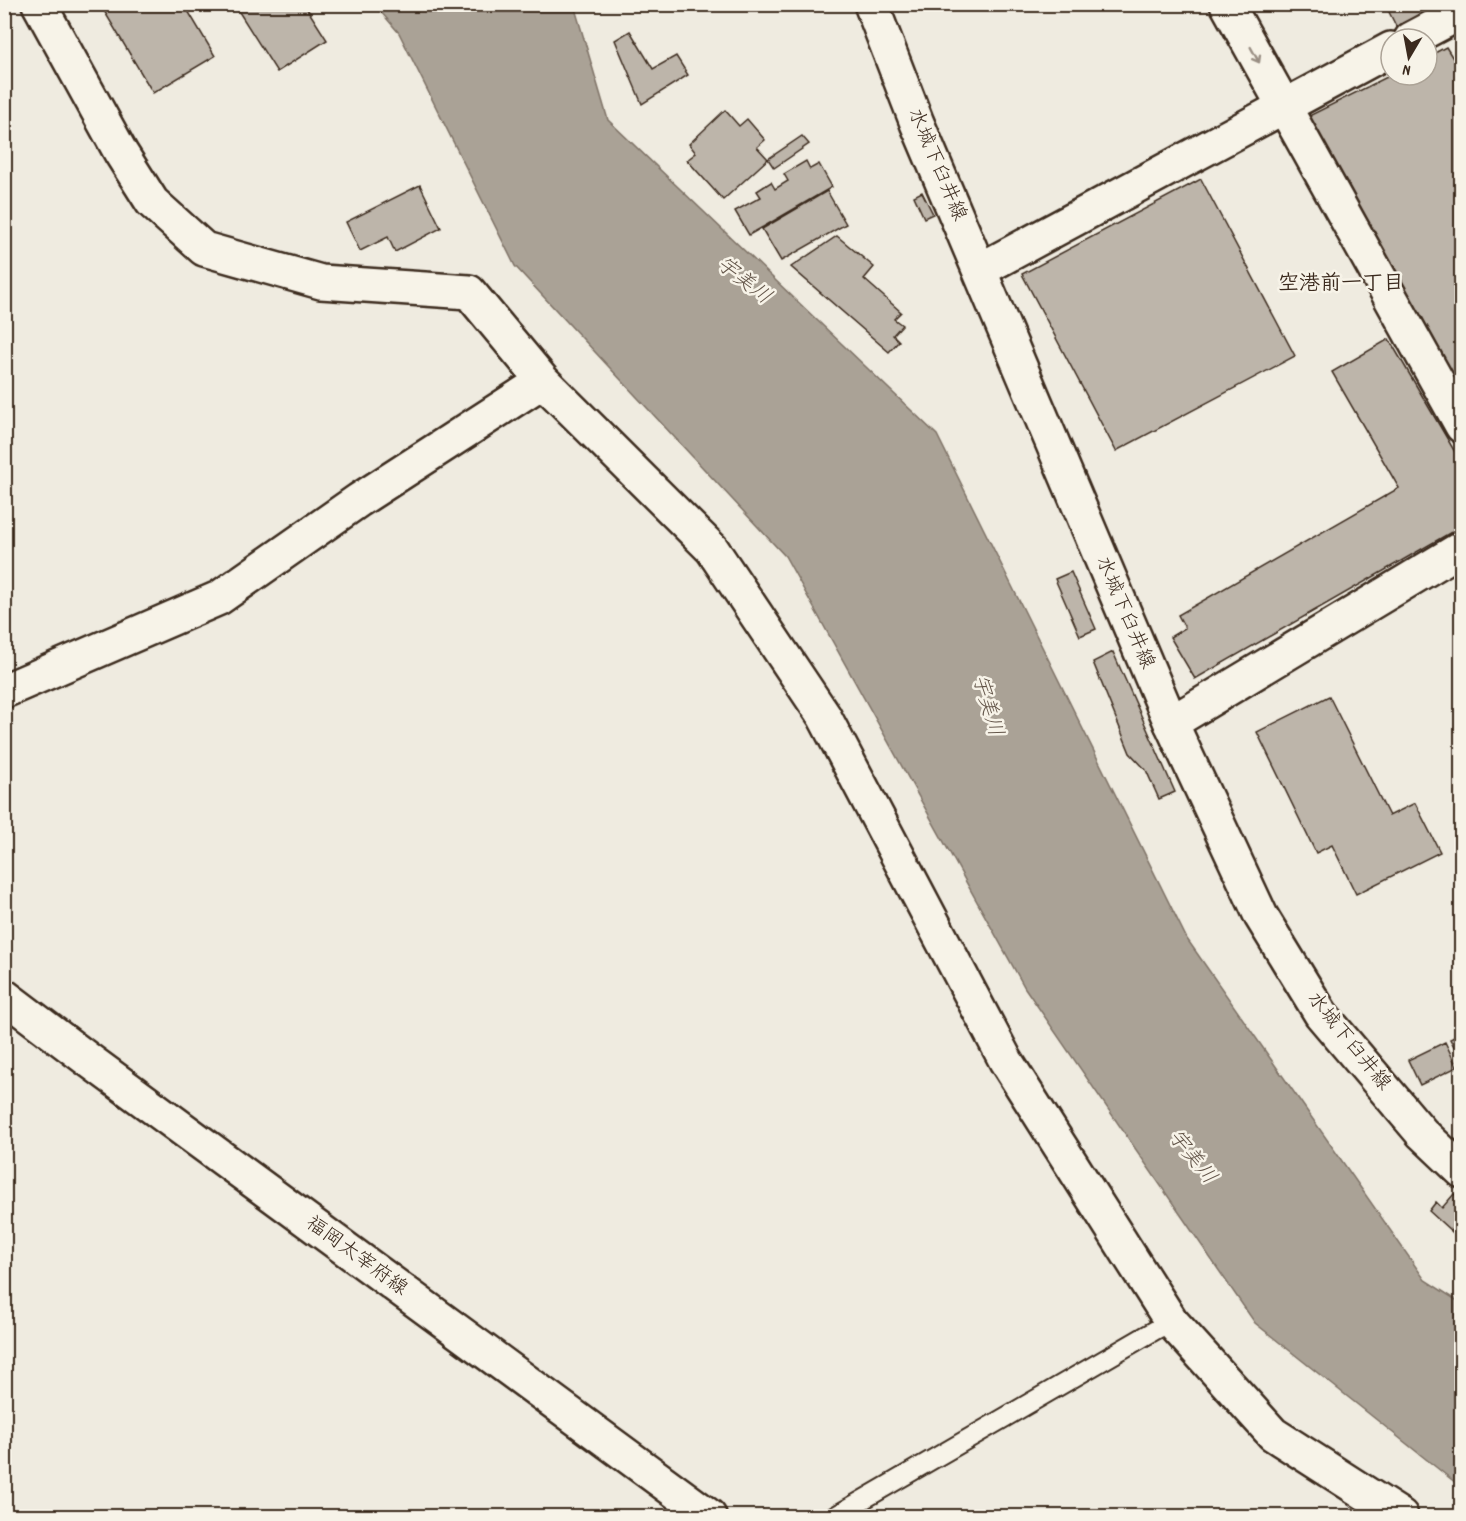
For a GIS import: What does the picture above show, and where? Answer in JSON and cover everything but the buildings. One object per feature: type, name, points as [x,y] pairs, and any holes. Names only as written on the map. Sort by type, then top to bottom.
[{"type":"street","points":[[39,4],[121,153],[152,202],[204,249],[321,282],[469,292],[543,381],[711,549],[830,726],[1006,1061],[1171,1321],[1273,1434],[1401,1516]]},
{"type":"street","name":"水城下臼井線","points":[[872,4],[917,123],[1171,723],[1261,916],[1321,1014],[1422,1133],[1461,1171]]},
{"type":"street","points":[[1227,4],[1461,426]]},
{"type":"street","points":[[1433,27],[1461,12]]},
{"type":"street","points":[[980,270],[1379,55]]},
{"type":"street","points":[[4,691],[219,598],[359,500],[543,381]]},
{"type":"street","points":[[1171,723],[1461,548]]},
{"type":"street","name":"福岡太宰府線","points":[[4,996],[709,1516]]},
{"type":"lane","points":[[835,1516],[1171,1321]]},
{"type":"water","name":"宇美川","points":[[375,5],[574,5],[608,120],[937,435],[1187,939],[1425,1280],[1461,1303],[1461,1487],[1255,1323],[1025,988],[785,556],[515,266],[399,33]]},
{"type":"district","name":"空港前一丁目","points":[[1341,285]]}]
